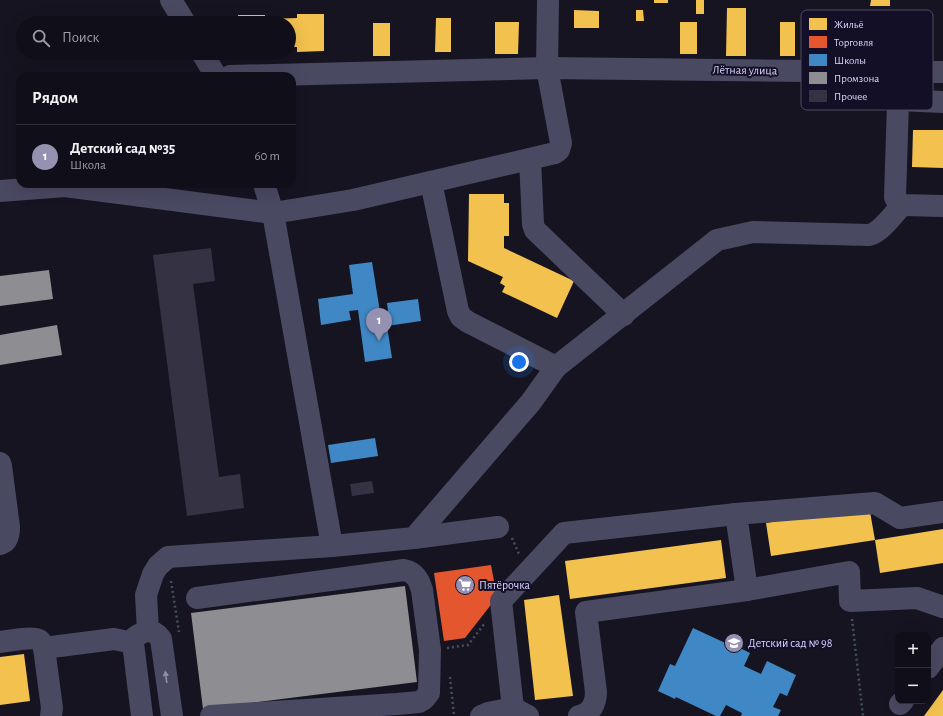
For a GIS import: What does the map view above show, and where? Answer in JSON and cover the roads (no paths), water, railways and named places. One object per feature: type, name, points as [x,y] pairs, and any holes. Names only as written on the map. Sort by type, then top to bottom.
[{"type":"street","points":[[171,0],[181,16]]},
{"type":"street","points":[[82,188],[273,212],[353,200],[555,154],[559,150],[561,143],[546,68],[548,0]]},
{"type":"street","points":[[206,60],[214,72]]},
{"type":"street","name":"Лётная улица","points":[[296,74],[546,68],[801,71]]},
{"type":"street","points":[[933,102],[943,102]]},
{"type":"street","points":[[898,110],[895,197],[902,205],[943,206]]},
{"type":"street","points":[[530,160],[533,224],[535,230],[624,315]]},
{"type":"street","points":[[431,182],[458,311],[461,316],[468,322],[556,367]]},
{"type":"street","points":[[0,191],[40,188]]},
{"type":"street","points":[[265,188],[273,212],[332,546]]},
{"type":"street","points":[[414,538],[531,402],[556,367],[624,315],[717,240],[753,232],[869,235],[878,231],[902,205]]},
{"type":"street","points":[[0,463],[9,527],[8,536],[3,543],[0,544]]},
{"type":"street","points":[[481,716],[488,713],[520,712],[501,601],[564,533],[736,514],[875,502],[900,518],[943,512]]},
{"type":"street","points":[[736,514],[747,590]]},
{"type":"street","points":[[142,716],[140,637],[146,595],[153,574],[158,566],[168,557],[332,546],[414,538],[498,527]]},
{"type":"street","points":[[197,598],[404,570],[411,571],[420,582],[422,590],[430,650],[429,693],[424,699],[396,710],[220,716]]},
{"type":"street","points":[[579,716],[589,712],[596,699],[586,612],[747,590],[850,572],[850,601],[917,598],[943,595]]},
{"type":"street","points":[[917,598],[943,607]]},
{"type":"street","points":[[44,648],[157,634],[161,639],[172,716]]},
{"type":"street","points":[[0,642],[32,638],[38,639],[42,643],[44,648],[52,708],[50,716]]},
{"type":"street","points":[[931,664],[943,648]]},
{"type":"place","name":"Детский сад №35","points":[[379,341]]},
{"type":"place","name":"Пятёрочка","points":[[465,585]]},
{"type":"place","name":"Детский сад № 98","points":[[734,643]]}]
